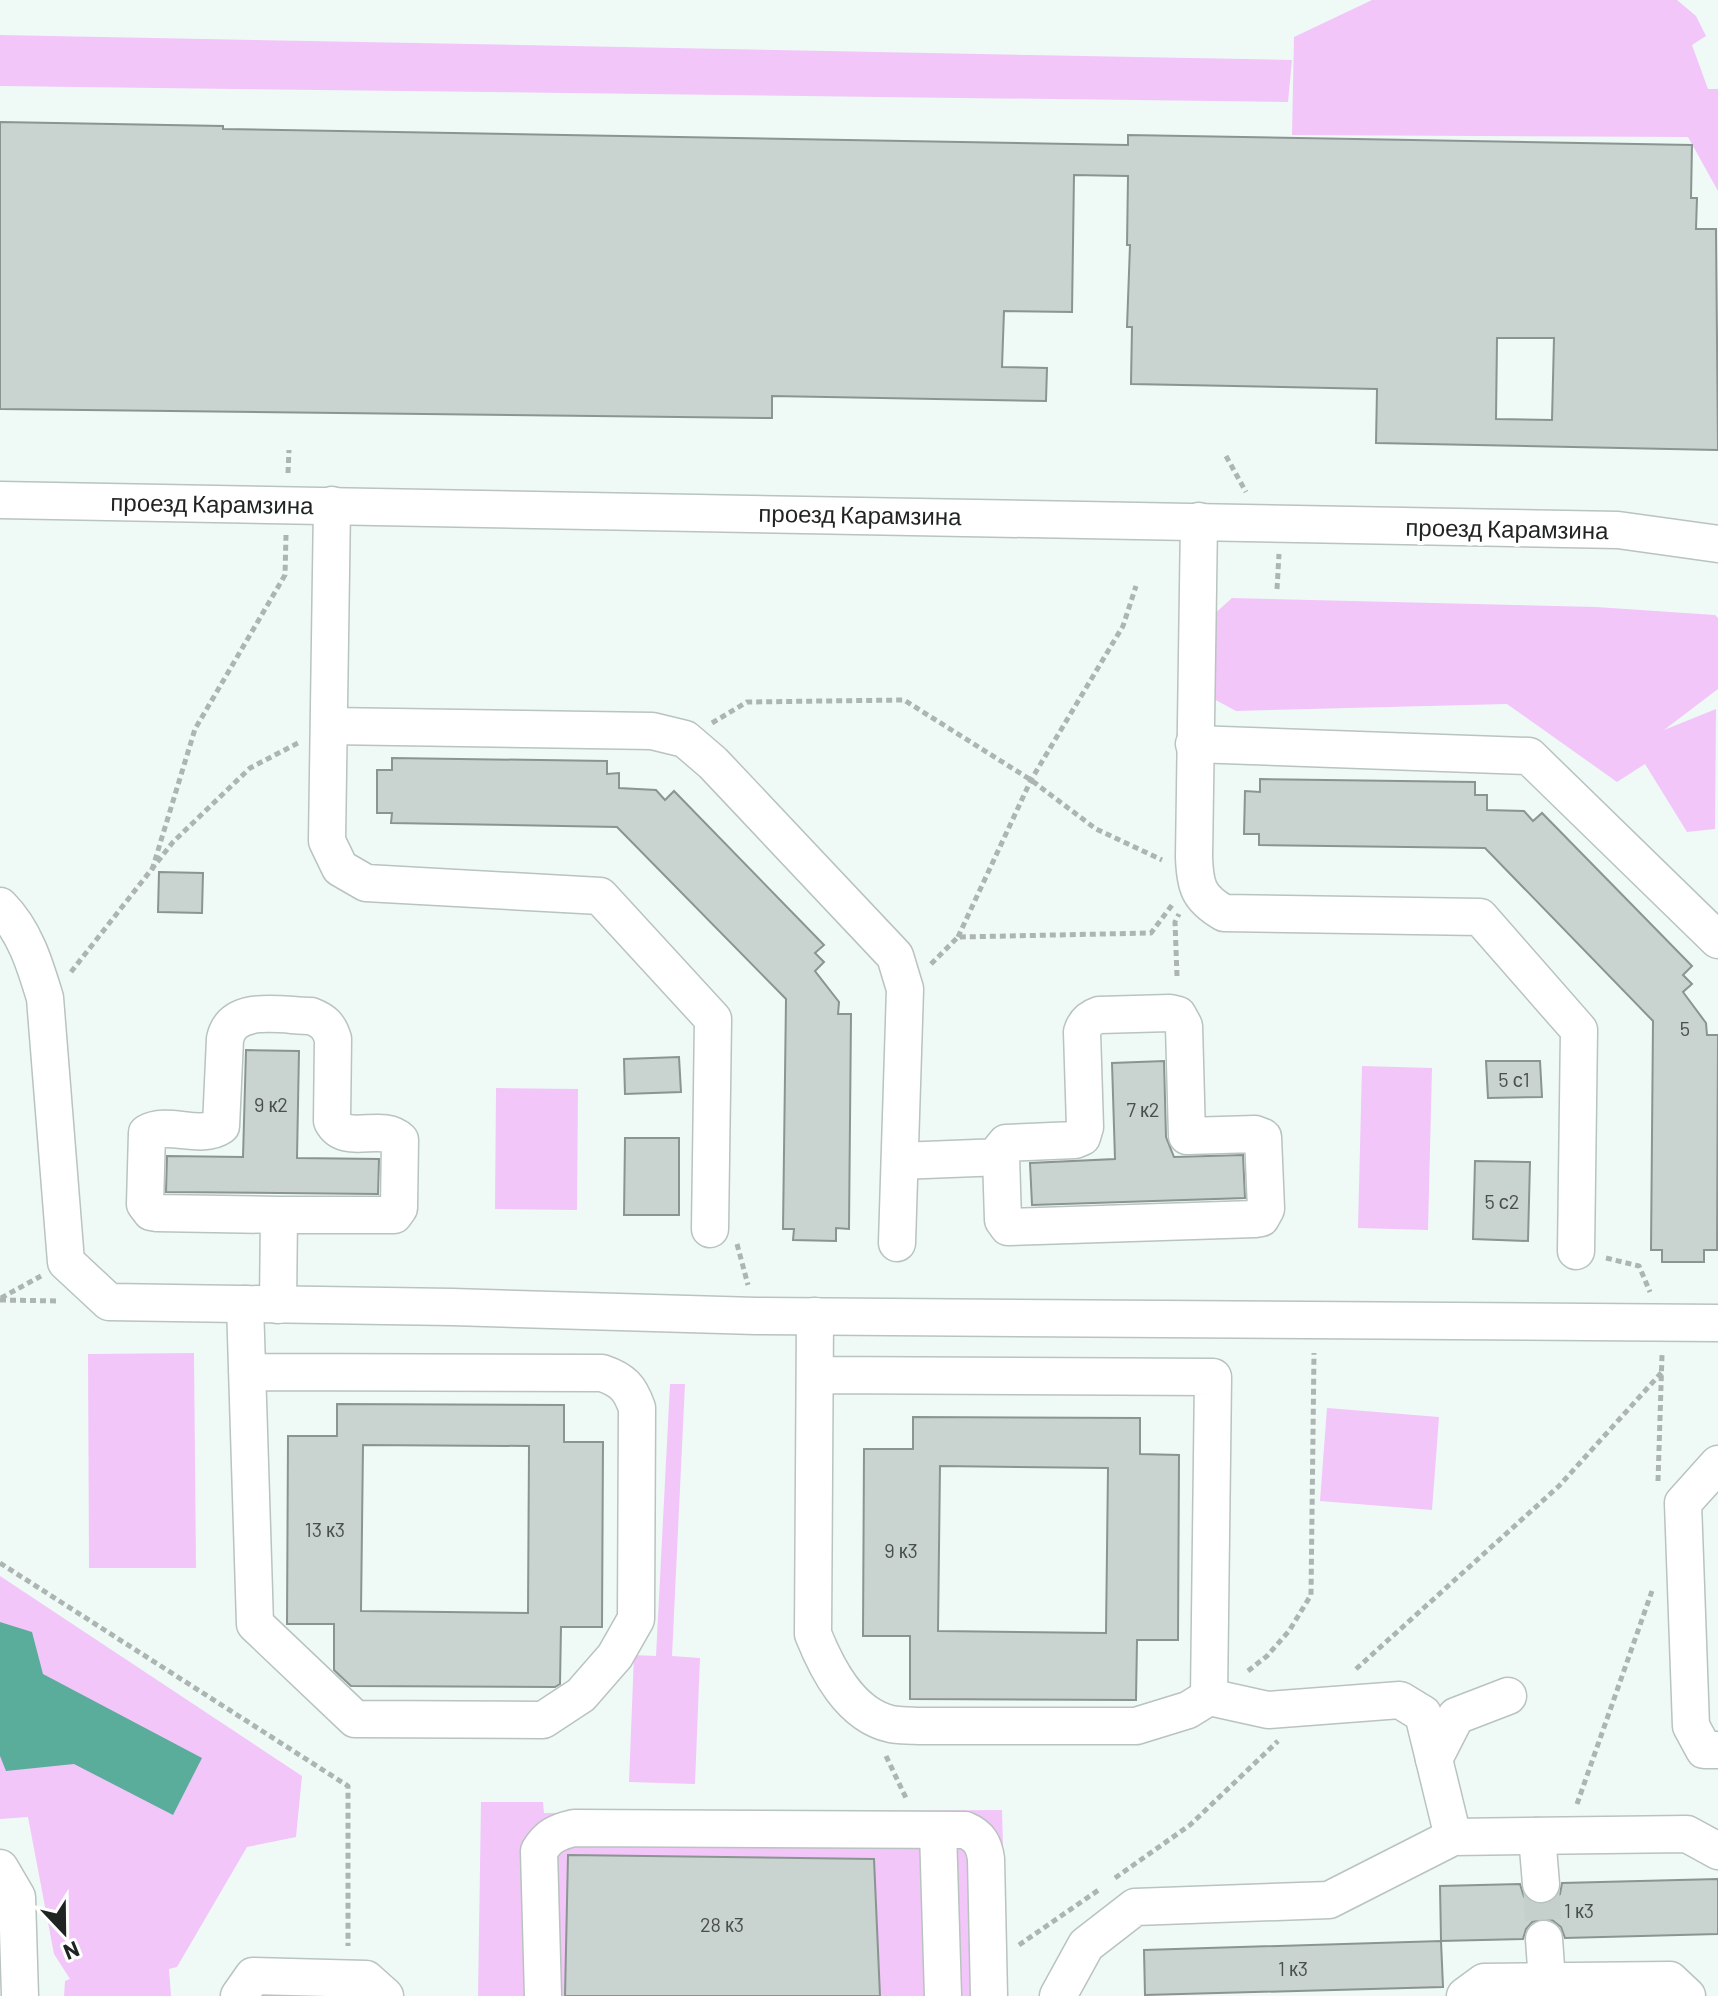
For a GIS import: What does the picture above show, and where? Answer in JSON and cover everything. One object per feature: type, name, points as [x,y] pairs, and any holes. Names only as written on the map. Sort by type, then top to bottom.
[{"type":"street","name":"проезд Карамзина","points":[[0,500],[1618,530],[1718,544]]},
{"type":"street","points":[[332,505],[327,841],[340,868],[366,883],[600,896],[713,1019],[710,1229]]},
{"type":"street","points":[[1199,521],[1194,744],[1195,876],[1200,894],[1208,904],[1224,913],[1480,917],[1579,1030],[1576,1251]]},
{"type":"street","points":[[330,726],[652,731],[685,739],[713,763],[895,956],[905,989],[897,1243]]},
{"type":"street","points":[[1194,744],[1529,756],[1718,940]]},
{"type":"street","points":[[0,906],[12,918],[34,960],[45,998],[66,1262],[109,1302],[756,1316],[1718,1323]]},
{"type":"street","points":[[1170,1013],[1178,1015],[1184,1026],[1187,1136],[1255,1134],[1263,1137],[1266,1209],[1261,1218],[1255,1219],[1008,1227],[1003,1220],[1001,1157],[1001,1149],[1006,1143],[1075,1140],[1082,1137],[1085,1127],[1082,1032],[1092,1017],[1170,1013]]},
{"type":"street","points":[[243,1015],[311,1016],[322,1020],[330,1028],[333,1039],[334,1127],[345,1133],[391,1133],[400,1140],[399,1208],[394,1215],[279,1215],[157,1213],[151,1212],[145,1204],[147,1133],[151,1130],[209,1131],[221,1126],[225,1039],[233,1022],[243,1015]]},
{"type":"street","points":[[900,1161],[1001,1157]]},
{"type":"street","points":[[247,1372],[602,1373],[620,1379],[631,1391],[637,1408],[636,1619],[615,1656],[581,1695],[543,1720],[355,1719],[255,1624],[247,1372],[279,1215]]},
{"type":"street","points":[[815,1316],[813,1634],[825,1664],[842,1689],[863,1708],[891,1724],[1136,1726],[1188,1710],[1209,1697],[1268,1710],[1400,1700],[1423,1714],[1453,1837]]},
{"type":"street","points":[[815,1375],[1213,1377],[1209,1697]]},
{"type":"street","points":[[1718,1464],[1683,1503],[1691,1726],[1704,1750],[1718,1750]]},
{"type":"street","points":[[1434,1759],[1456,1716],[1508,1696]]},
{"type":"street","points":[[543,1996],[539,1851],[545,1841],[558,1831],[574,1828],[965,1830],[974,1834],[984,1846],[989,1996]]},
{"type":"street","points":[[930,1831],[943,1996]]},
{"type":"street","points":[[1058,1996],[1086,1945],[1135,1907],[1329,1900],[1453,1837],[1687,1834],[1718,1851]]},
{"type":"street","points":[[1541,1884],[1552,1836]]},
{"type":"street","points":[[0,1868],[17,1897],[20,1996]]},
{"type":"street","points":[[1544,1939],[1547,1981]]},
{"type":"street","points":[[239,1996],[253,1976],[366,1979],[385,1996]]},
{"type":"street","points":[[1465,1996],[1484,1982],[1670,1980],[1687,1996]]},
{"type":"path","points":[[152,870],[195,729],[285,575]]},
{"type":"path","points":[[905,989],[958,937],[1031,780],[1123,626],[1136,586]]},
{"type":"path","points":[[685,739],[747,702],[904,700],[1031,780],[1096,829],[1195,876]]},
{"type":"path","points":[[45,998],[80,964],[173,842],[250,768],[330,726]]},
{"type":"path","points":[[958,937],[1151,933],[1195,876]]},
{"type":"path","points":[[1177,976],[1175,922],[1195,876]]},
{"type":"path","points":[[710,1229],[734,1232],[756,1316]]},
{"type":"path","points":[[1576,1251],[1639,1266],[1663,1323],[1657,1494]]},
{"type":"path","points":[[0,1299],[66,1262]]},
{"type":"path","points":[[1209,1697],[1267,1656],[1289,1631],[1311,1595],[1314,1320]]},
{"type":"path","points":[[0,1563],[348,1786],[349,1979]]},
{"type":"path","points":[[1552,1836],[1654,1586]]},
{"type":"path","points":[[863,1708],[930,1831]]},
{"type":"shaded area","points":[[1372,0],[1677,0],[1696,16],[1706,36],[1692,45],[1708,89],[1718,89],[1718,191],[1688,137],[1292,135],[1294,37]]},
{"type":"shaded area","points":[[0,35],[1292,60],[1288,102],[0,86]]},
{"type":"shaded area","points":[[1232,598],[1596,607],[1715,615],[1718,618],[1718,689],[1664,730],[1716,709],[1715,829],[1687,832],[1645,764],[1617,782],[1507,704],[1236,711],[1210,697],[1212,616]]},
{"type":"shaded area","points":[[1362,1066],[1432,1068],[1428,1230],[1358,1228]]},
{"type":"shaded area","points":[[496,1088],[578,1089],[577,1210],[495,1209]]},
{"type":"shaded area","points":[[194,1353],[196,1568],[89,1568],[88,1354]]},
{"type":"shaded area","points":[[670,1384],[685,1384],[672,1656],[700,1658],[695,1784],[629,1782],[634,1655],[656,1656]]},
{"type":"shaded area","points":[[1327,1408],[1439,1417],[1432,1510],[1320,1501]]},
{"type":"shaded area","points":[[0,1576],[302,1776],[296,1837],[247,1847],[177,1967],[169,1969],[171,1996],[64,1996],[65,1981],[70,1979],[54,1954],[28,1817],[0,1819]]},
{"type":"shaded area","points":[[0,1622],[32,1632],[43,1674],[202,1758],[173,1815],[74,1764],[6,1771],[0,1756]]},
{"type":"shaded area","points":[[481,1802],[543,1802],[544,1813],[1002,1810],[1007,1996],[478,1996]]},
{"type":"building","points":[[0,122],[223,126],[223,129],[1128,145],[1128,135],[1692,145],[1691,198],[1697,198],[1696,229],[1716,229],[1718,450],[1376,443],[1377,389],[1131,384],[1132,327],[1127,327],[1130,245],[1127,245],[1128,176],[1074,175],[1072,312],[1004,311],[1002,367],[1047,368],[1046,401],[772,396],[772,418],[0,409]],"holes":[[[1497,338],[1554,338],[1552,420],[1496,419]]]},
{"type":"building","points":[[392,758],[607,761],[607,774],[619,773],[619,788],[656,790],[665,800],[674,791],[824,945],[815,953],[824,962],[815,971],[839,1002],[838,1014],[851,1014],[849,1229],[836,1228],[836,1241],[793,1240],[794,1229],[783,1229],[786,999],[617,827],[391,823],[392,813],[377,813],[377,770],[392,770]]},
{"type":"building","points":[[1260,779],[1475,782],[1475,795],[1487,795],[1487,810],[1524,811],[1533,821],[1542,813],[1692,966],[1683,975],[1692,984],[1683,992],[1706,1023],[1707,1035],[1718,1035],[1717,1250],[1704,1250],[1704,1262],[1662,1262],[1662,1250],[1651,1250],[1653,1021],[1485,848],[1259,845],[1259,834],[1244,834],[1245,791],[1260,792]]},
{"type":"building","points":[[159,872],[203,873],[202,913],[158,912]]},
{"type":"building","points":[[246,1050],[299,1051],[297,1158],[379,1159],[378,1194],[166,1192],[167,1156],[243,1157]]},
{"type":"building","points":[[679,1057],[681,1092],[625,1094],[624,1059]]},
{"type":"building","points":[[1164,1061],[1166,1137],[1174,1157],[1243,1155],[1245,1198],[1032,1205],[1030,1163],[1115,1159],[1112,1063]]},
{"type":"building","points":[[1486,1061],[1540,1061],[1542,1097],[1488,1098]]},
{"type":"building","points":[[625,1138],[679,1138],[679,1215],[624,1215]]},
{"type":"building","points":[[1475,1161],[1530,1162],[1528,1241],[1473,1239]]},
{"type":"building","points":[[337,1404],[564,1405],[564,1442],[603,1442],[602,1627],[561,1627],[560,1684],[555,1687],[351,1686],[334,1670],[334,1624],[287,1624],[288,1436],[337,1436]],"holes":[[[363,1445],[529,1446],[528,1613],[361,1611]]]},
{"type":"building","points":[[913,1417],[1140,1418],[1140,1454],[1179,1455],[1178,1640],[1137,1640],[1136,1700],[910,1699],[910,1636],[863,1636],[864,1449],[913,1449]],"holes":[[[940,1466],[1108,1468],[1106,1633],[938,1631]]]},
{"type":"building","points":[[568,1855],[874,1859],[880,1996],[565,1996]]},
{"type":"building","points":[[1718,1879],[1718,1934],[1565,1938],[1561,1927],[1543,1918],[1532,1922],[1523,1939],[1441,1941],[1440,1886],[1520,1884],[1524,1897],[1531,1903],[1542,1905],[1554,1901],[1560,1894],[1562,1883]]},
{"type":"building","points":[[1441,1941],[1443,1987],[1145,1995],[1144,1950]]},
{"type":"tunnel","points":[[1541,1884],[1544,1939]]}]
